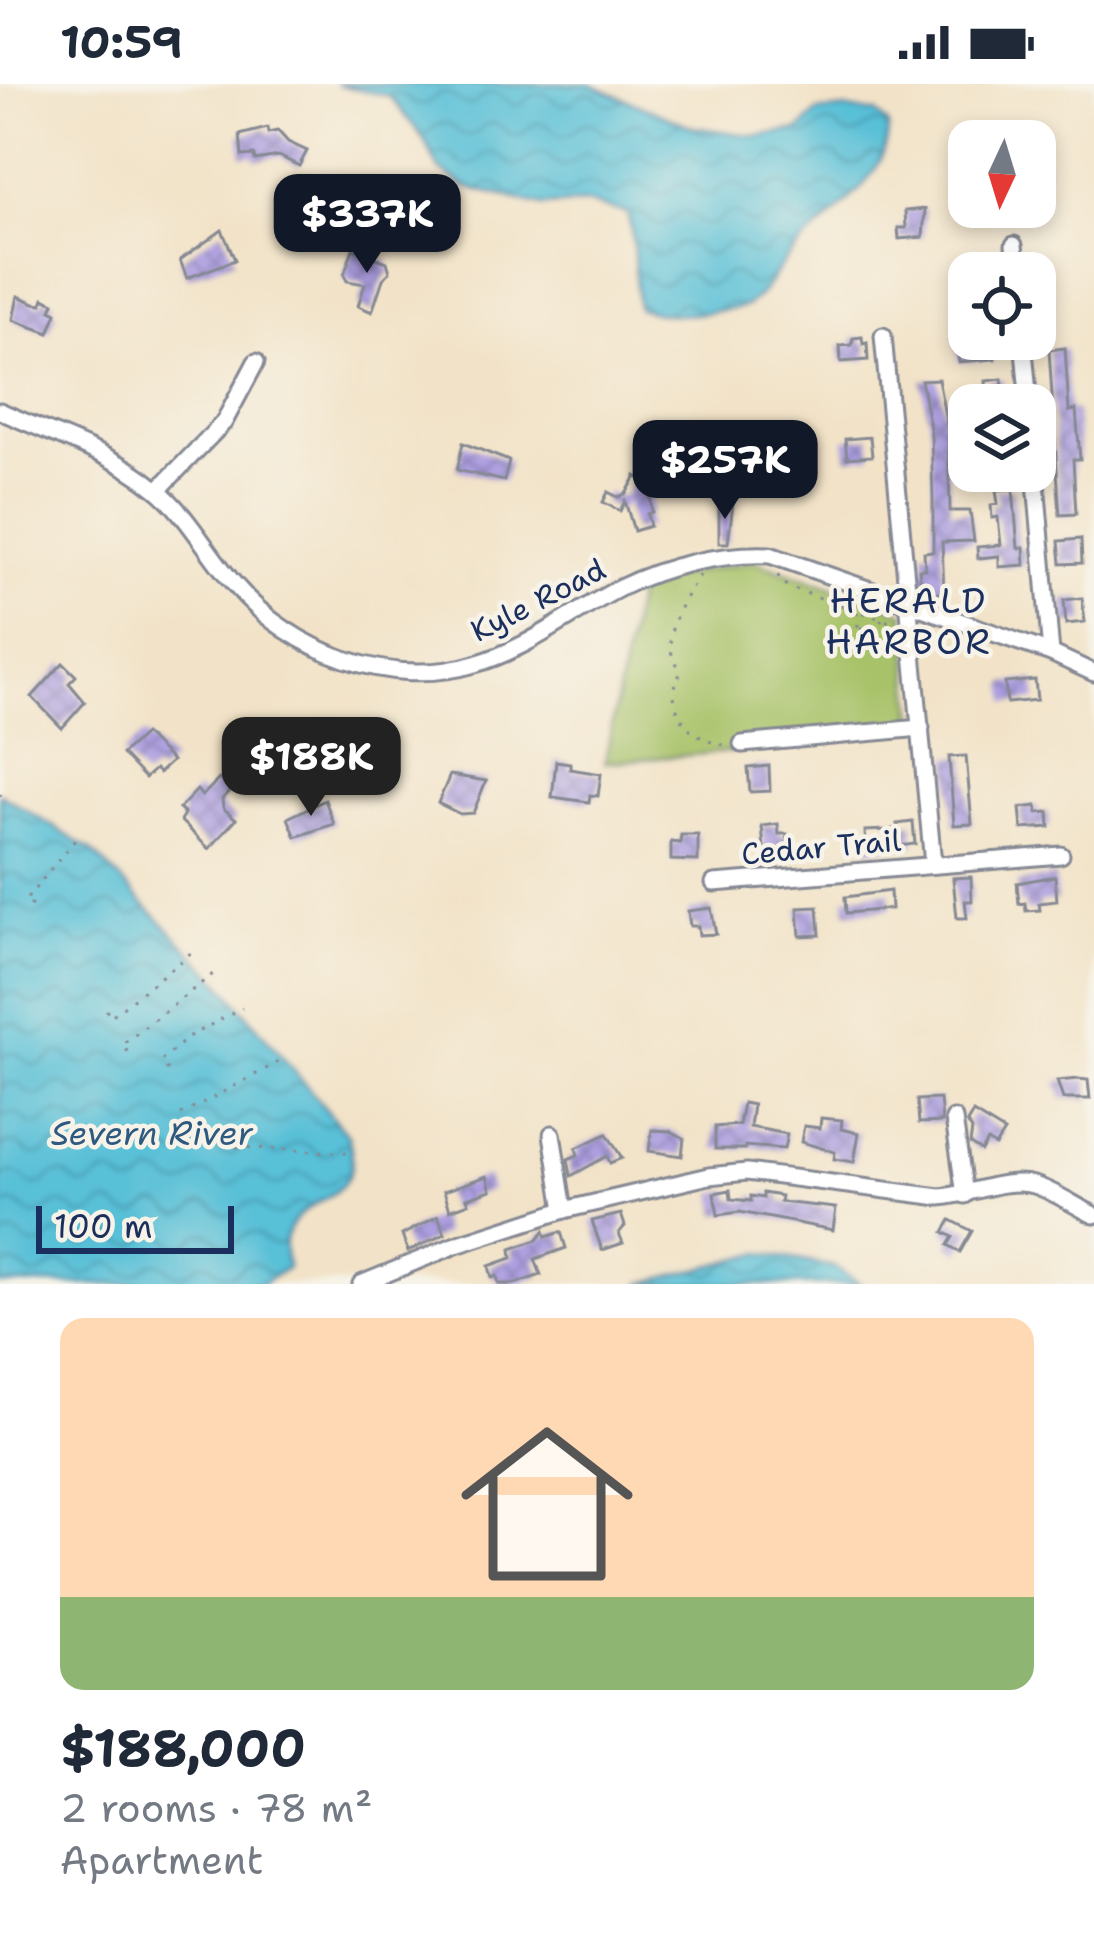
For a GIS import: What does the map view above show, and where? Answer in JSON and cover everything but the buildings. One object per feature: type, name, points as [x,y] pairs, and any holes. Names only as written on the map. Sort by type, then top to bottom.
[{"type":"street","points":[[1014,244],[1015,252]]},
{"type":"street","points":[[883,336],[933,864]]},
{"type":"street","points":[[158,490],[224,422],[256,362]]},
{"type":"street","name":"Kyle Road","points":[[0,411],[109,457],[158,490],[238,589],[269,619],[328,654],[391,671],[474,664],[526,644],[622,587],[658,572],[743,554],[782,560],[1051,653],[1094,673]]},
{"type":"street","points":[[1037,492],[1051,653]]},
{"type":"street","points":[[742,744],[921,728]]},
{"type":"street","name":"Cedar Trail","points":[[714,883],[1061,855]]},
{"type":"street","points":[[954,1119],[965,1196]]},
{"type":"street","points":[[552,1134],[564,1210]]},
{"type":"street","points":[[362,1284],[456,1245],[564,1210],[668,1184],[747,1172],[940,1197],[965,1196],[1010,1183],[1034,1185],[1094,1215]]},
{"type":"path","points":[[782,560],[780,582],[913,628]]},
{"type":"path","points":[[706,562],[672,631],[670,652],[679,669],[674,692],[680,719],[698,738],[717,745],[742,744]]},
{"type":"path","points":[[857,610],[859,640]]},
{"type":"path","points":[[858,628],[876,628],[882,619]]},
{"type":"path","points":[[32,906],[25,901],[75,840]]},
{"type":"path","points":[[106,1010],[110,1017],[192,952]]},
{"type":"path","points":[[128,1052],[123,1044],[213,974]]},
{"type":"path","points":[[168,1070],[161,1061],[190,1036],[242,1008]]},
{"type":"path","points":[[181,1115],[286,1058]]},
{"type":"path","points":[[236,1147],[353,1153]]},
{"type":"green space","points":[[753,561],[904,612],[915,723],[739,740],[740,751],[605,762],[638,588],[651,581]]},
{"type":"water","points":[[335,84],[590,84],[692,127],[755,136],[800,130],[817,112],[846,109],[876,113],[888,125],[885,146],[865,183],[798,247],[754,301],[738,308],[670,314],[638,308],[627,213],[587,203],[543,206],[463,186],[438,168],[424,139],[390,96]]},
{"type":"water","name":"Severn River","points":[[0,794],[91,850],[216,977],[348,1136],[349,1175],[292,1224],[285,1240],[287,1268],[261,1284],[0,1284]]},
{"type":"water","points":[[760,1253],[834,1267],[860,1284],[640,1284]]},
{"type":"district","name":"HERALD HARBOR","points":[[909,620]]}]
